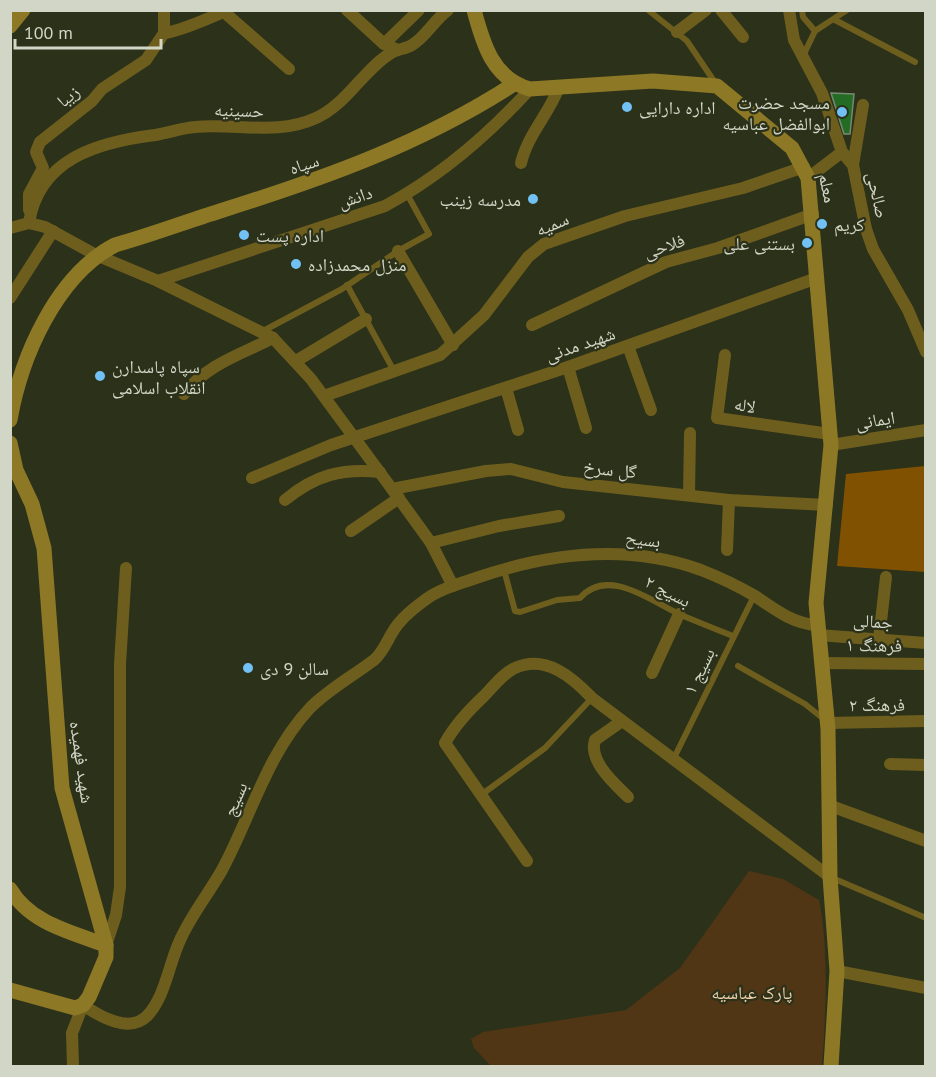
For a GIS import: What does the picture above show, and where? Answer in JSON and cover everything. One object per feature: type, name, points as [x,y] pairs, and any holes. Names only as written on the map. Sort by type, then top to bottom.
[{"type":"street","points":[[10,26],[23,10]]},
{"type":"street","points":[[164,10],[164,33],[177,32],[202,19],[226,11],[289,69]]},
{"type":"street","points":[[347,10],[384,44],[398,50]]},
{"type":"street","points":[[384,44],[419,10]]},
{"type":"street","name":"حسینیه","points":[[29,223],[31,209],[42,187],[62,165],[85,151],[124,137],[195,127],[268,129],[295,126],[319,117],[353,92],[391,52],[413,45],[448,10]]},
{"type":"street","points":[[474,10],[482,41],[504,77],[514,84],[530,88],[653,81],[717,86]]},
{"type":"street","points":[[677,32],[706,10]]},
{"type":"street","points":[[722,10],[743,37]]},
{"type":"street","name":"صالحی","points":[[789,10],[794,40],[822,93],[842,152],[853,165],[873,249],[909,310],[926,352]]},
{"type":"street","name":"زیبا","points":[[29,223],[29,194],[43,168],[36,152],[40,142],[92,101],[102,88],[146,60],[164,33]]},
{"type":"street","name":"سپاه","points":[[96,255],[115,245],[327,177],[388,153],[481,106],[514,84]]},
{"type":"street","name":"معلم","points":[[717,86],[792,148],[806,173],[813,214],[830,440],[827,505],[818,586],[818,630],[828,723],[831,806],[830,877],[837,970],[831,1066]]},
{"type":"street","points":[[521,164],[532,131],[551,108],[560,87]]},
{"type":"street","name":"دانش","points":[[158,281],[385,206],[419,188],[507,114],[530,88]]},
{"type":"street","points":[[853,165],[863,105]]},
{"type":"street","name":"سمیه","points":[[324,396],[440,355],[484,315],[528,257],[544,244],[625,216],[806,173],[842,152]]},
{"type":"street","name":"فلاحی","points":[[532,325],[666,262],[729,244],[813,214]]},
{"type":"street","points":[[10,228],[29,223],[53,231],[96,255],[158,281],[268,334],[296,361],[380,472],[431,543],[453,586]]},
{"type":"street","points":[[10,298],[53,231]]},
{"type":"street","points":[[398,251],[453,345]]},
{"type":"street","points":[[10,420],[16,388],[28,352],[48,316],[96,255]]},
{"type":"street","name":"شهید مدنی","points":[[252,478],[354,438],[568,367],[817,278]]},
{"type":"street","points":[[296,361],[366,319]]},
{"type":"street","points":[[184,394],[193,382],[218,363],[268,334]]},
{"type":"street","points":[[628,346],[651,410]]},
{"type":"street","name":"لاله","points":[[725,355],[717,418],[830,440]]},
{"type":"street","points":[[568,367],[586,428]]},
{"type":"street","points":[[506,388],[518,430]]},
{"type":"street","name":"ایمانی","points":[[830,440],[926,430]]},
{"type":"street","points":[[689,495],[690,433]]},
{"type":"street","name":"شهید فهمیده","points":[[10,443],[13,465],[32,504],[44,548],[62,788],[106,945]]},
{"type":"street","name":"گل سرخ","points":[[395,493],[486,471],[511,469],[563,482],[729,500],[827,505]]},
{"type":"street","points":[[285,500],[302,485],[319,477],[355,470],[380,472]]},
{"type":"street","points":[[351,531],[395,493]]},
{"type":"street","points":[[727,550],[729,500]]},
{"type":"street","points":[[431,543],[499,526],[559,516]]},
{"type":"street","name":"بسیح","points":[[453,586],[504,570],[584,554],[630,553],[668,560],[702,571],[754,596],[780,614],[818,630]]},
{"type":"street","points":[[73,1066],[72,1034],[106,957],[106,945],[116,915],[120,887],[120,664],[126,568]]},
{"type":"street","points":[[879,639],[886,577]]},
{"type":"street","name":"بسیج","points":[[83,1005],[101,1018],[119,1023],[134,1023],[146,1017],[160,994],[181,938],[222,870],[283,741],[318,701],[376,658],[399,623],[428,598],[453,586]]},
{"type":"street","points":[[652,673],[679,614]]},
{"type":"street","name":"جمالی","points":[[818,630],[926,643]]},
{"type":"street","name":"فرهنگ ۱","points":[[821,663],[926,664]]},
{"type":"street","points":[[527,861],[445,743],[452,730],[502,678],[515,668],[546,665],[576,681],[592,698],[830,877]]},
{"type":"street","points":[[622,721],[595,740],[594,748],[606,775],[628,797]]},
{"type":"street","name":"فرهنگ ۲","points":[[828,723],[926,721]]},
{"type":"street","points":[[890,764],[926,765]]},
{"type":"street","points":[[831,806],[926,841]]},
{"type":"street","points":[[10,889],[18,902],[35,916],[106,945]]},
{"type":"street","points":[[837,970],[926,988]]},
{"type":"street","points":[[10,990],[75,1008],[83,1005]]},
{"type":"lane","points":[[648,10],[687,41],[717,86]]},
{"type":"lane","points":[[802,10],[803,17],[815,31]]},
{"type":"lane","points":[[802,58],[815,31],[847,10]]},
{"type":"lane","points":[[834,20],[915,62]]},
{"type":"lane","points":[[268,334],[398,251],[429,234],[407,194]]},
{"type":"lane","points":[[347,285],[394,371]]},
{"type":"lane","name":"بسیج ۲","points":[[504,570],[514,611],[520,612],[557,600],[580,598],[588,589],[629,588],[679,614],[733,636]]},
{"type":"lane","name":"بسیج ۱","points":[[673,760],[754,596]]},
{"type":"lane","points":[[738,666],[805,704],[828,723]]},
{"type":"lane","points":[[481,795],[545,748],[592,698]]},
{"type":"lane","points":[[830,877],[926,918]]},
{"type":"green space","name":"پارک عباسیه","points":[[749,871],[783,879],[819,900],[825,961],[822,1066],[491,1066],[474,1048],[471,1039],[483,1032],[626,1010],[680,968]]},
{"type":"shaded area","points":[[925,466],[925,572],[837,566],[846,474]]},
{"type":"building","points":[[831,93],[854,94],[850,134],[844,134]]},
{"type":"place","name":"اداره دارایی","points":[[627,107]]},
{"type":"place","name":"مسجد حضرت ابوالفضل عباسیه","points":[[842,112]]},
{"type":"place","name":"مدرسه زینب","points":[[533,199]]},
{"type":"place","name":"کریم","points":[[822,224]]},
{"type":"place","name":"اداره پست","points":[[244,235]]},
{"type":"place","name":"بستنی علی","points":[[807,243]]},
{"type":"place","name":"منزل محمدزاده","points":[[296,264]]},
{"type":"place","name":"سپاه پاسدارن انقلاب اسلامی","points":[[100,376]]},
{"type":"place","name":"سالن 9 دی","points":[[248,668]]}]
